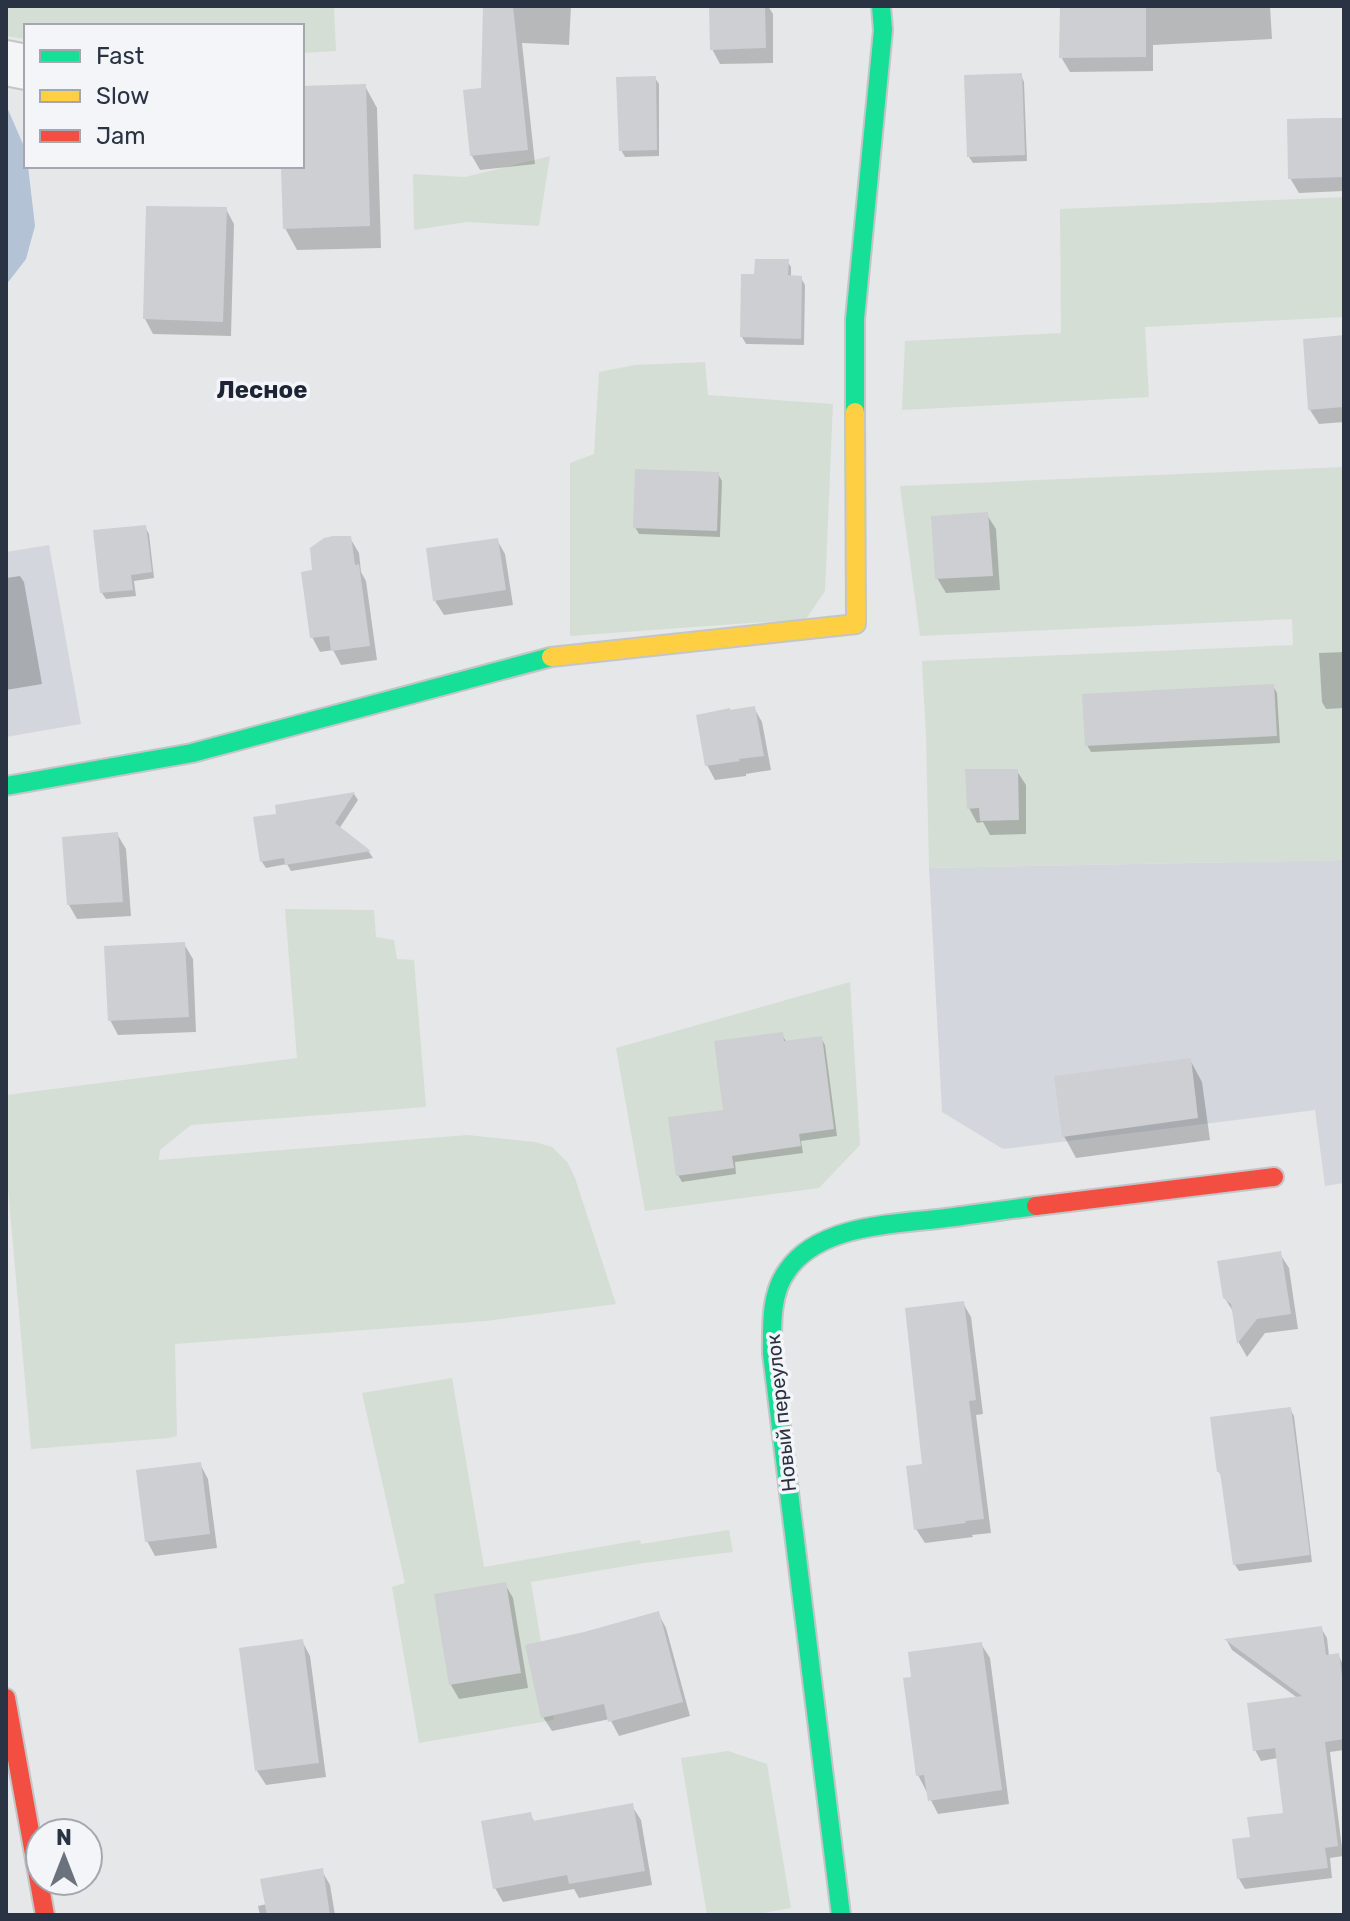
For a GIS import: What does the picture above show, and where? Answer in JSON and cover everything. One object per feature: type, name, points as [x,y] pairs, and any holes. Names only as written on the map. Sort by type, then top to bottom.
[{"type":"street","points":[[6,786],[192,753],[542,658],[856,624],[855,319],[883,30],[881,6]]},
{"type":"street","name":"Новый переулок","points":[[841,1915],[772,1354],[772,1312],[780,1279],[798,1257],[828,1239],[870,1227],[1274,1177]]},
{"type":"street","points":[[6,1698],[45,1915]]},
{"type":"shaded area","points":[[6,6],[334,6],[336,51],[304,53],[304,24],[24,24],[24,39],[6,36]]},
{"type":"shaded area","points":[[550,156],[539,226],[467,222],[414,230],[413,174],[465,177]]},
{"type":"shaded area","points":[[1344,197],[1344,317],[1145,327],[1149,397],[902,410],[905,341],[1061,333],[1060,209]]},
{"type":"shaded area","points":[[705,362],[708,395],[833,404],[825,591],[806,619],[570,636],[570,463],[594,454],[599,372],[635,365]]},
{"type":"shaded area","points":[[1344,467],[1344,860],[929,868],[922,661],[1293,645],[1292,619],[920,636],[900,486]]},
{"type":"shaded area","points":[[49,545],[81,724],[6,737],[6,552]]},
{"type":"shaded area","points":[[1344,860],[1344,1183],[1325,1186],[1315,1110],[1003,1149],[942,1112],[929,868]]},
{"type":"shaded area","points":[[285,909],[374,910],[376,937],[394,940],[397,959],[414,960],[426,1107],[191,1125],[160,1150],[159,1160],[467,1135],[535,1142],[552,1147],[568,1163],[575,1178],[616,1304],[486,1321],[175,1344],[177,1436],[31,1449],[6,1166],[6,1095],[297,1058]]},
{"type":"shaded area","points":[[850,982],[860,1145],[819,1188],[645,1211],[616,1048]]},
{"type":"shaded area","points":[[452,1378],[484,1567],[640,1540],[641,1544],[729,1530],[733,1552],[531,1582],[554,1720],[419,1743],[392,1587],[405,1583],[362,1393]]},
{"type":"shaded area","points":[[728,1751],[767,1764],[791,1908],[752,1915],[707,1915],[681,1758]]},
{"type":"water","points":[[6,105],[24,146],[24,168],[28,168],[35,226],[26,259],[6,285]]},
{"type":"building","points":[[483,6],[513,6],[528,150],[470,156],[463,90],[481,88]]},
{"type":"building","points":[[709,6],[765,6],[766,48],[710,50]]},
{"type":"building","points":[[1060,6],[1146,6],[1146,57],[1059,58]]},
{"type":"building","points":[[1022,73],[1025,155],[967,157],[964,75]]},
{"type":"building","points":[[656,76],[657,150],[619,151],[616,77]]},
{"type":"building","points":[[366,84],[370,226],[283,229],[281,168],[304,168],[304,86]]},
{"type":"building","points":[[1344,118],[1344,177],[1288,179],[1287,119]]},
{"type":"building","points":[[146,206],[227,207],[223,322],[143,319]]},
{"type":"building","points":[[755,259],[789,259],[788,275],[802,276],[801,339],[740,337],[741,274],[754,274]]},
{"type":"building","points":[[1344,335],[1344,407],[1308,410],[1303,339]]},
{"type":"building","points":[[635,469],[719,472],[717,531],[633,528]]},
{"type":"building","points":[[988,512],[993,576],[935,579],[931,516]]},
{"type":"building","points":[[146,525],[152,572],[131,575],[133,590],[100,593],[93,530]]},
{"type":"building","points":[[333,536],[351,536],[355,565],[359,564],[370,646],[331,651],[329,636],[310,638],[301,572],[312,570],[310,548]]},
{"type":"building","points":[[498,538],[506,590],[433,601],[426,548]]},
{"type":"building","points":[[1274,684],[1277,736],[1085,746],[1082,694]]},
{"type":"building","points":[[755,706],[764,756],[705,766],[696,715]]},
{"type":"building","points":[[965,769],[1018,769],[1019,820],[980,821],[979,808],[967,809]]},
{"type":"building","points":[[355,792],[335,823],[371,851],[285,865],[284,858],[260,862],[253,817],[276,814],[275,805]]},
{"type":"building","points":[[118,832],[123,902],[67,905],[62,837]]},
{"type":"building","points":[[185,942],[189,1017],[108,1021],[104,946]]},
{"type":"building","points":[[783,1032],[784,1041],[822,1036],[834,1129],[799,1134],[801,1146],[732,1156],[734,1168],[676,1176],[668,1117],[723,1110],[714,1041]]},
{"type":"building","points":[[1191,1058],[1198,1118],[1062,1137],[1054,1076]]},
{"type":"building","points":[[1281,1251],[1291,1314],[1257,1319],[1237,1344],[1231,1304],[1223,1298],[1217,1261]]},
{"type":"building","points":[[964,1301],[976,1400],[969,1401],[984,1519],[914,1530],[906,1466],[922,1464],[905,1308]]},
{"type":"building","points":[[1291,1407],[1310,1555],[1233,1565],[1210,1417]]},
{"type":"building","points":[[201,1462],[210,1534],[145,1542],[136,1470]]},
{"type":"building","points":[[506,1582],[521,1673],[449,1685],[434,1594]]},
{"type":"building","points":[[659,1611],[683,1702],[608,1722],[604,1704],[541,1718],[525,1645]]},
{"type":"building","points":[[1322,1626],[1326,1655],[1339,1653],[1344,1691],[1344,1739],[1325,1742],[1338,1846],[1325,1848],[1328,1868],[1237,1879],[1232,1839],[1250,1837],[1247,1817],[1283,1813],[1275,1748],[1253,1751],[1247,1703],[1302,1696],[1224,1639]]},
{"type":"building","points":[[303,1639],[319,1763],[255,1771],[239,1648]]},
{"type":"building","points":[[982,1642],[1002,1790],[928,1801],[924,1775],[916,1776],[903,1678],[911,1677],[908,1652]]},
{"type":"building","points":[[633,1803],[645,1871],[569,1884],[567,1875],[493,1889],[481,1821],[531,1812],[533,1821]]},
{"type":"building","points":[[323,1868],[330,1915],[267,1915],[260,1879]]},
{"type":"traffic: fast","points":[[855,412],[855,319],[883,30],[881,6]]},
{"type":"traffic: fast","points":[[6,786],[192,753],[551,657]]},
{"type":"traffic: fast","points":[[841,1915],[772,1354],[777,1290],[800,1256],[835,1236],[877,1226],[1036,1206]]},
{"type":"traffic: slow","points":[[551,657],[856,624],[855,412]]},
{"type":"traffic: jam","points":[[1036,1206],[1274,1177]]},
{"type":"traffic: jam","points":[[6,1698],[45,1915]]},
{"type":"district","name":"Лесное","points":[[262,390]]}]
